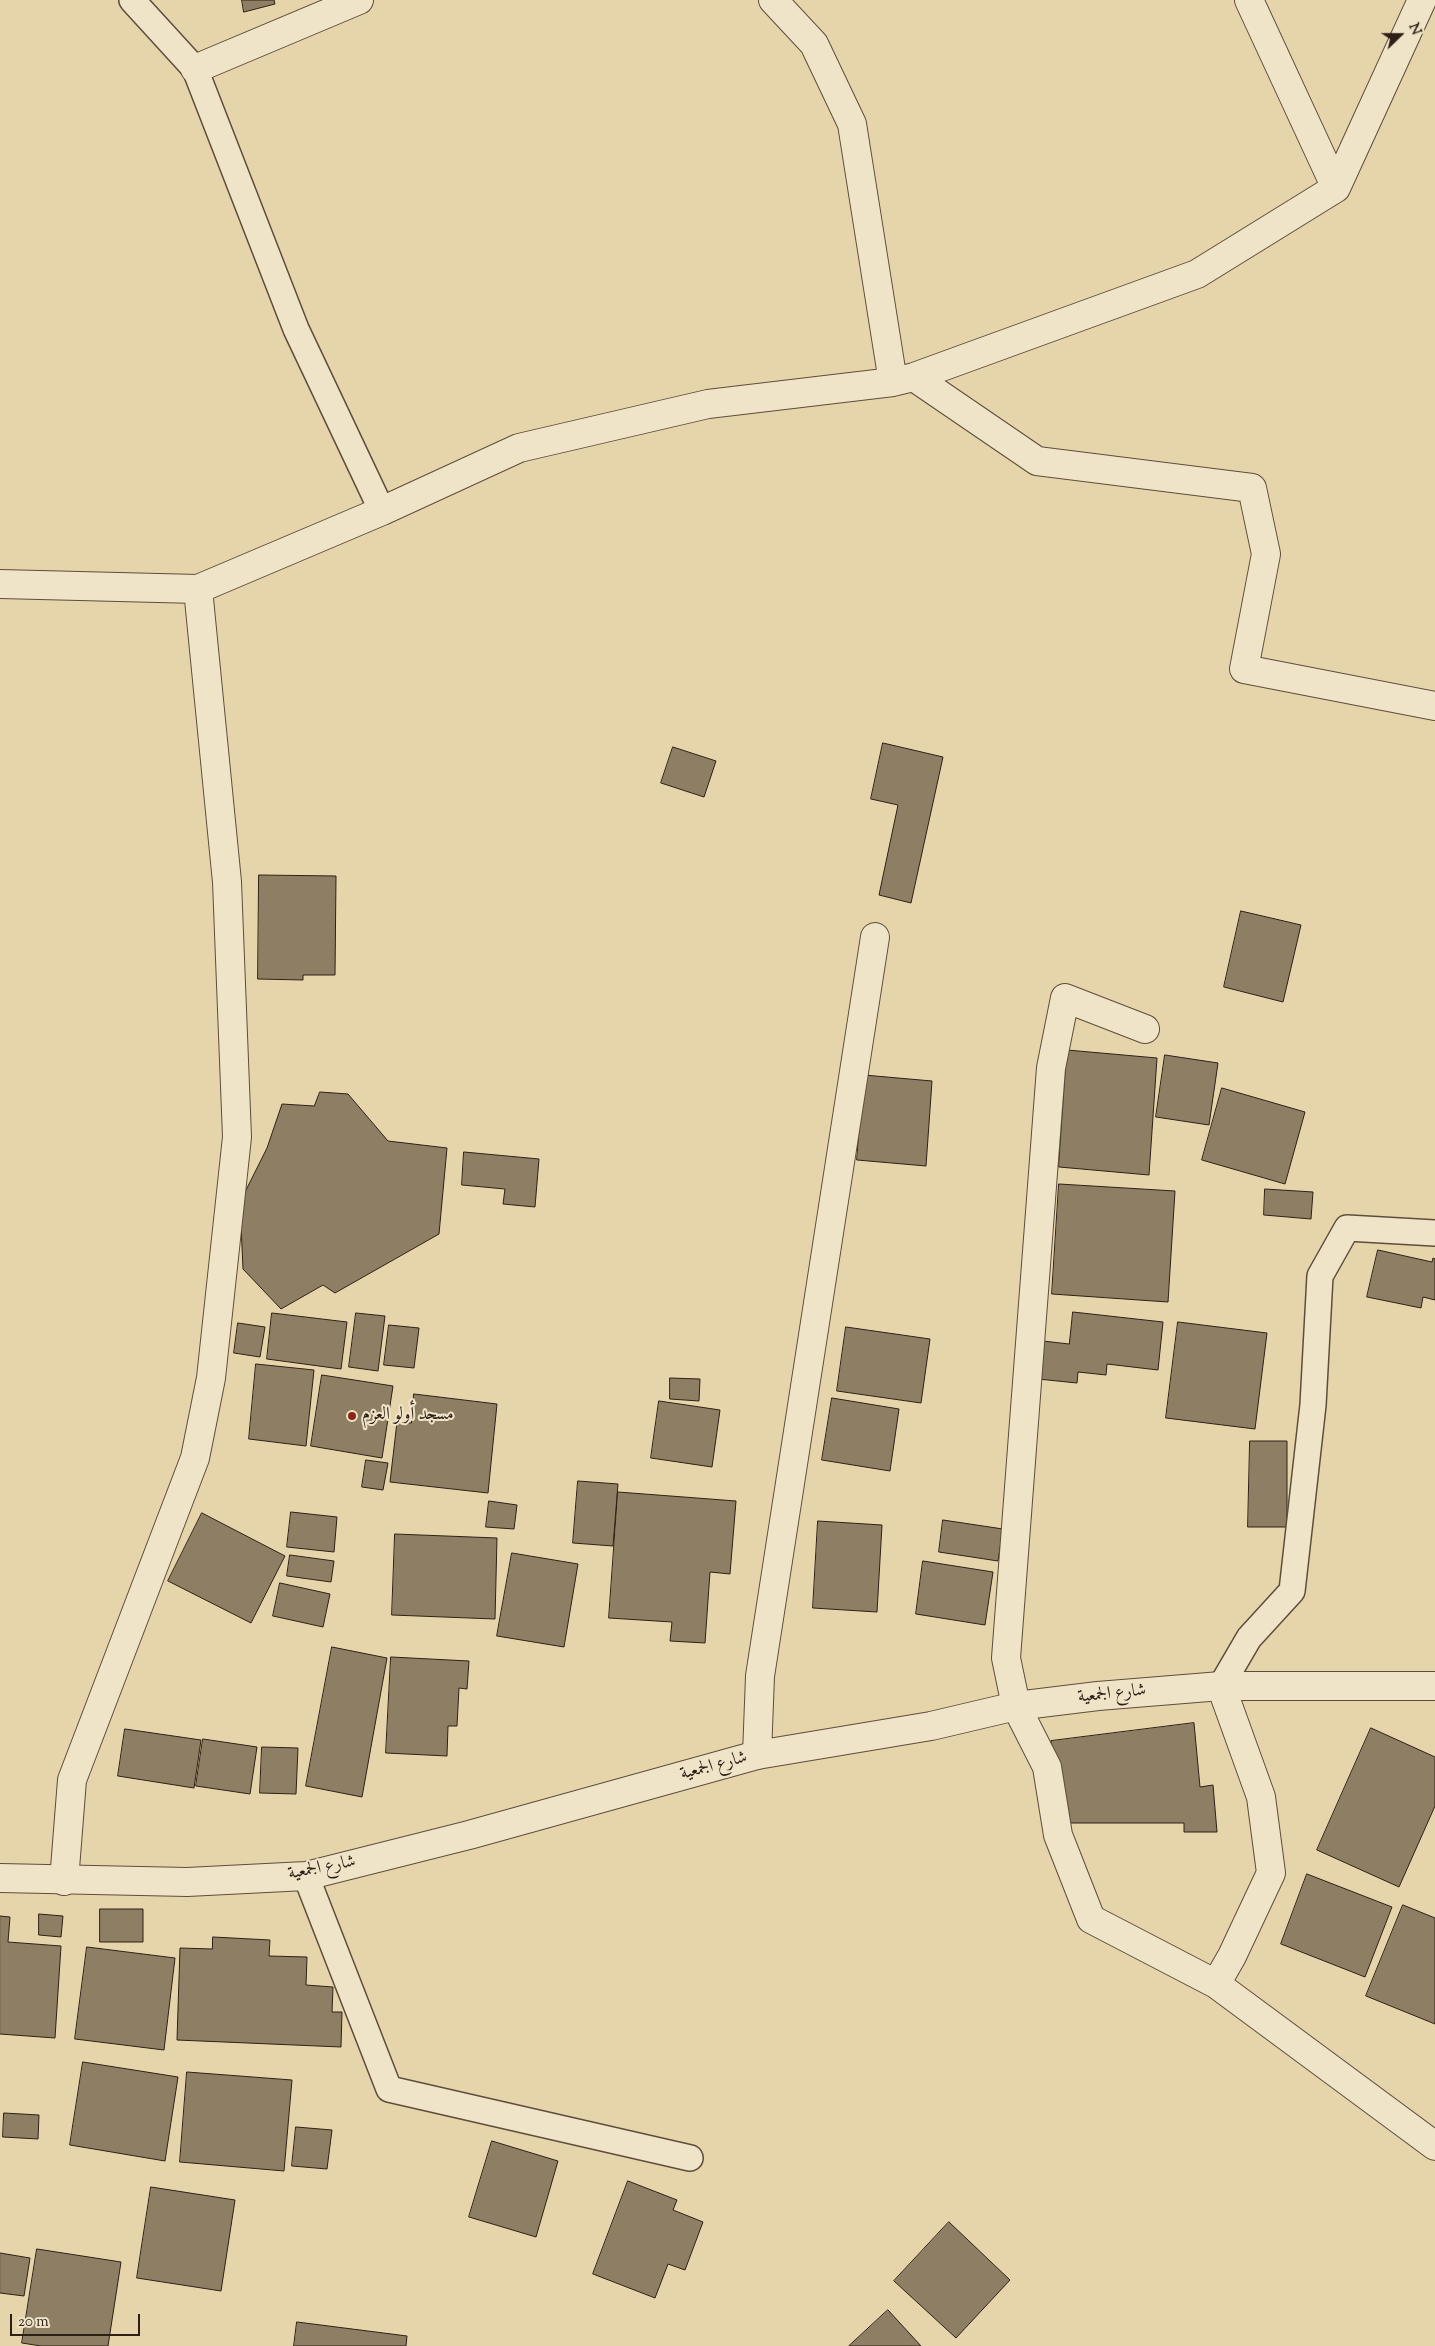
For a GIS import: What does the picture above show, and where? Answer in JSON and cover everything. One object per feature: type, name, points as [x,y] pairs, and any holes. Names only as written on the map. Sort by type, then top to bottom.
[{"type":"street","points":[[194,69],[359,0]]},
{"type":"street","points":[[773,0],[814,44],[852,124],[903,379],[1038,461],[1252,488],[1266,554],[1244,669],[1435,706]]},
{"type":"street","points":[[1249,0],[1336,188]]},
{"type":"street","points":[[0,584],[198,589],[382,511],[519,448],[708,404],[903,379],[1197,274],[1336,188],[1422,0]]},
{"type":"street","points":[[64,1881],[72,1780],[195,1458],[212,1378],[237,1137],[227,882],[198,589]]},
{"type":"street","points":[[757,1755],[760,1676],[875,937]]},
{"type":"street","points":[[1145,1029],[1065,998],[1051,1068],[1006,1658],[1016,1706],[1047,1767],[1058,1835],[1091,1919],[1216,1984],[1435,2146]]},
{"type":"street","points":[[1216,1984],[1232,1956],[1270,1873],[1261,1797],[1221,1686]]},
{"type":"street","name":"شارع الجمعية","points":[[0,1878],[64,1881],[186,1882],[306,1876],[469,1834],[757,1755],[931,1726],[1016,1706],[1098,1696],[1221,1686],[1435,1686]]},
{"type":"lane","points":[[132,0],[194,69],[296,329],[382,511]]},
{"type":"lane","points":[[1221,1686],[1249,1638],[1292,1590],[1313,1405],[1320,1276],[1347,1228],[1435,1233]]},
{"type":"lane","points":[[306,1876],[389,2089],[690,2158]]},
{"type":"building","points":[[242,0],[274,0],[275,4],[244,12]]},
{"type":"building","points":[[883,743],[943,757],[911,903],[879,895],[898,805],[871,799]]},
{"type":"building","points":[[673,747],[716,761],[704,797],[661,783]]},
{"type":"building","points":[[259,875],[336,876],[335,975],[303,975],[303,980],[258,979]]},
{"type":"building","points":[[1241,911],[1301,925],[1283,1002],[1224,987]]},
{"type":"building","points":[[1067,1050],[1157,1058],[1149,1175],[1059,1167]]},
{"type":"building","points":[[1165,1055],[1218,1063],[1209,1125],[1156,1117]]},
{"type":"building","points":[[864,1075],[932,1081],[926,1166],[857,1160]]},
{"type":"building","points":[[1222,1088],[1305,1112],[1285,1184],[1202,1160]]},
{"type":"building","points":[[320,1092],[348,1094],[388,1141],[447,1148],[439,1234],[335,1293],[323,1285],[281,1309],[243,1269],[240,1202],[267,1148],[282,1104],[314,1106]]},
{"type":"building","points":[[464,1152],[539,1159],[535,1207],[503,1204],[505,1189],[462,1185]]},
{"type":"building","points":[[1059,1184],[1175,1191],[1168,1302],[1052,1294]]},
{"type":"building","points":[[1265,1189],[1313,1192],[1311,1219],[1264,1215]]},
{"type":"building","points":[[1378,1250],[1432,1262],[1433,1258],[1435,1259],[1435,1300],[1423,1297],[1421,1308],[1367,1297]]},
{"type":"building","points":[[1073,1312],[1163,1322],[1158,1370],[1107,1364],[1106,1375],[1078,1372],[1077,1383],[1038,1379],[1043,1341],[1069,1344]]},
{"type":"building","points":[[272,1313],[347,1322],[341,1369],[267,1359]]},
{"type":"building","points":[[356,1313],[385,1316],[378,1371],[349,1367]]},
{"type":"building","points":[[1178,1322],[1267,1333],[1255,1429],[1166,1418]]},
{"type":"building","points":[[238,1323],[265,1327],[260,1357],[234,1353]]},
{"type":"building","points":[[389,1325],[419,1328],[414,1368],[384,1365]]},
{"type":"building","points":[[846,1327],[930,1339],[921,1403],[837,1391]]},
{"type":"building","points":[[256,1364],[314,1370],[306,1446],[249,1439]]},
{"type":"building","name":"مسجد أولو العزم","points":[[322,1375],[393,1386],[382,1458],[311,1446]]},
{"type":"building","points":[[670,1378],[700,1379],[699,1401],[670,1399]]},
{"type":"building","points":[[414,1394],[497,1404],[488,1493],[390,1482],[397,1422],[411,1423]]},
{"type":"building","points":[[832,1398],[899,1409],[890,1471],[822,1460]]},
{"type":"building","points":[[659,1401],[720,1410],[712,1467],[651,1458]]},
{"type":"building","points":[[1250,1441],[1287,1441],[1287,1527],[1248,1527]]},
{"type":"building","points":[[366,1460],[388,1463],[383,1490],[362,1487]]},
{"type":"building","points":[[578,1481],[618,1484],[613,1546],[573,1543]]},
{"type":"building","points":[[618,1492],[736,1501],[730,1574],[710,1572],[705,1643],[670,1641],[672,1622],[609,1618]]},
{"type":"building","points":[[489,1501],[517,1505],[514,1529],[486,1527]]},
{"type":"building","points":[[291,1512],[337,1517],[334,1552],[287,1547]]},
{"type":"building","points":[[202,1513],[285,1556],[251,1623],[168,1581]]},
{"type":"building","points":[[943,1520],[1003,1529],[998,1561],[939,1552]]},
{"type":"building","points":[[818,1521],[882,1525],[877,1612],[813,1608]]},
{"type":"building","points":[[395,1534],[497,1538],[495,1619],[392,1615]]},
{"type":"building","points":[[512,1553],[578,1564],[564,1647],[497,1636]]},
{"type":"building","points":[[290,1555],[334,1561],[331,1582],[287,1576]]},
{"type":"building","points":[[923,1561],[993,1572],[985,1625],[916,1614]]},
{"type":"building","points":[[280,1583],[330,1594],[323,1627],[273,1616]]},
{"type":"building","points":[[332,1647],[387,1658],[362,1797],[306,1786]]},
{"type":"building","points":[[391,1657],[469,1661],[467,1689],[459,1688],[457,1726],[448,1726],[447,1756],[386,1753]]},
{"type":"building","points":[[1194,1723],[1200,1787],[1213,1785],[1217,1832],[1184,1832],[1184,1823],[1062,1823],[1051,1741]]},
{"type":"building","points":[[1371,1728],[1435,1757],[1435,1806],[1399,1887],[1317,1850]]},
{"type":"building","points":[[125,1729],[201,1740],[194,1788],[118,1776]]},
{"type":"building","points":[[203,1739],[257,1747],[250,1794],[196,1786]]},
{"type":"building","points":[[262,1747],[298,1748],[296,1794],[260,1793]]},
{"type":"building","points":[[1307,1874],[1392,1907],[1365,1977],[1281,1944]]},
{"type":"building","points":[[1403,1905],[1435,1918],[1435,2024],[1366,1996]]},
{"type":"building","points":[[100,1909],[143,1909],[143,1942],[100,1942]]},
{"type":"building","points":[[39,1914],[63,1916],[61,1937],[39,1935]]},
{"type":"building","points":[[0,1916],[10,1917],[8,1942],[61,1946],[55,2038],[0,2034]]},
{"type":"building","points":[[213,1937],[270,1940],[269,1956],[307,1957],[306,1985],[333,1987],[332,2012],[342,2012],[341,2047],[177,2040],[180,1948],[212,1949]]},
{"type":"building","points":[[87,1947],[175,1958],[164,2050],[75,2039]]},
{"type":"building","points":[[83,2062],[178,2077],[165,2161],[70,2145]]},
{"type":"building","points":[[187,2072],[292,2080],[284,2171],[180,2162]]},
{"type":"building","points":[[4,2113],[39,2115],[38,2139],[3,2137]]},
{"type":"building","points":[[296,2127],[332,2130],[327,2169],[292,2166]]},
{"type":"building","points":[[492,2141],[558,2161],[536,2237],[469,2217]]},
{"type":"building","points":[[628,2181],[677,2200],[673,2210],[703,2222],[685,2270],[668,2264],[655,2298],[593,2274]]},
{"type":"building","points":[[151,2187],[235,2200],[221,2291],[137,2278]]},
{"type":"building","points":[[949,2222],[1010,2280],[956,2338],[894,2281]]},
{"type":"building","points":[[37,2249],[121,2262],[108,2346],[41,2346],[22,2343]]},
{"type":"building","points":[[0,2253],[30,2258],[24,2296],[0,2293]]},
{"type":"building","points":[[888,2310],[921,2346],[849,2346]]},
{"type":"building","points":[[297,2322],[407,2336],[406,2346],[294,2346]]},
{"type":"place","name":"مسجد أولو العزم","points":[[352,1416]]}]
